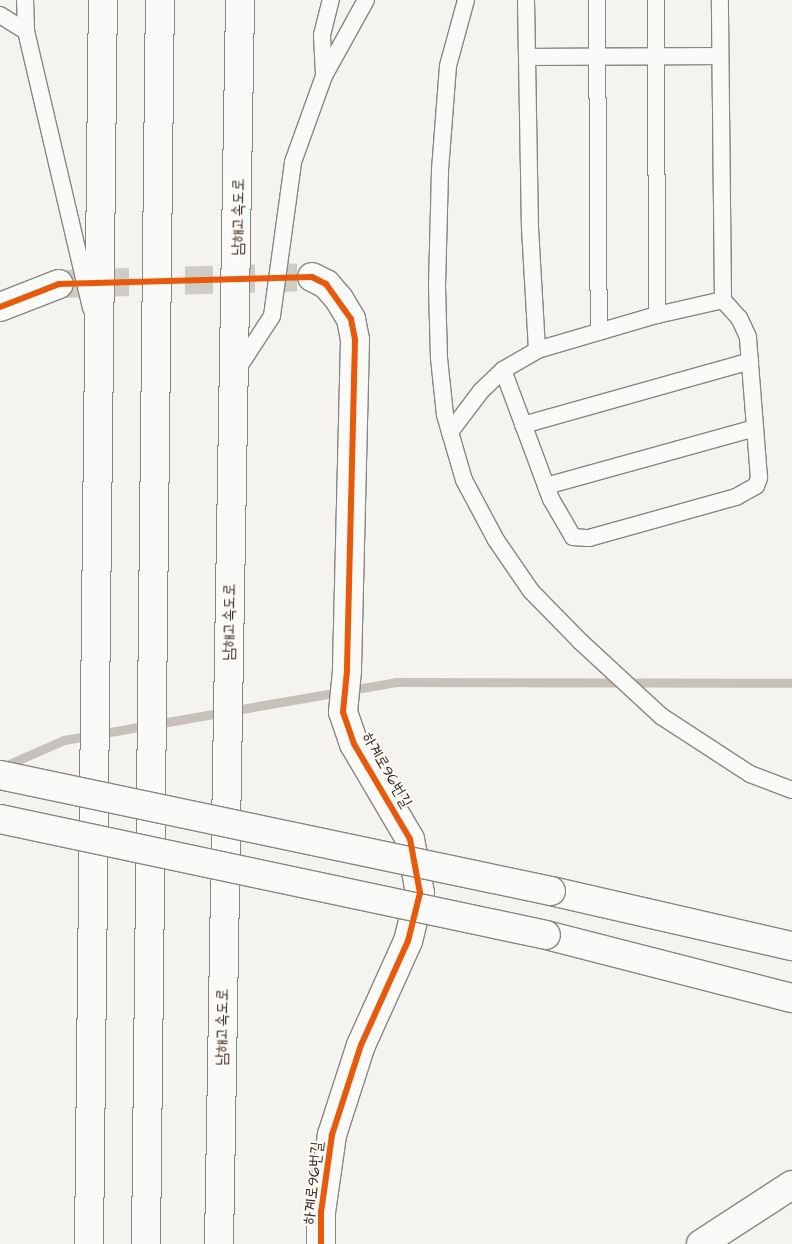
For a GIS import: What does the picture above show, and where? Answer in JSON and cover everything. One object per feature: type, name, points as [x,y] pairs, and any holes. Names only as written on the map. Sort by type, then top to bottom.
[{"type":"main road","points":[[89,1244],[103,0]]},
{"type":"main road","points":[[146,1244],[160,0]]},
{"type":"main road","name":"남해고속도로","points":[[219,1244],[226,732],[236,371],[240,0]]},
{"type":"main road","name":"하계로96번길","points":[[312,277],[326,284],[339,299],[351,319],[355,340],[347,671],[343,712],[354,744],[410,839],[420,893],[408,941],[361,1045],[332,1135],[321,1212],[321,1244]]},
{"type":"main road","points":[[0,307],[59,284]]},
{"type":"main road","points":[[0,774],[551,891],[792,946]]},
{"type":"main road","points":[[0,819],[546,935],[792,998]]},
{"type":"main road","points":[[701,1244],[792,1185]]},
{"type":"lane","points":[[25,0],[26,31],[100,348]]},
{"type":"lane","points":[[324,76],[322,36],[331,0]]},
{"type":"lane","points":[[236,371],[272,316],[293,162],[324,76],[366,0]]},
{"type":"lane","points":[[466,0],[448,66],[440,171],[439,358],[450,432],[464,480],[496,540],[531,591],[606,665],[661,716],[750,774],[792,790]]},
{"type":"lane","points":[[526,0],[530,228],[537,350]]},
{"type":"lane","points":[[597,0],[599,332]]},
{"type":"lane","points":[[656,0],[658,315]]},
{"type":"lane","points":[[503,370],[546,486],[573,537],[598,535],[736,497],[756,486],[759,478],[750,361],[745,330],[739,318],[723,300],[720,0]]},
{"type":"lane","points":[[0,15],[26,31]]},
{"type":"lane","points":[[528,57],[720,56]]},
{"type":"lane","points":[[450,432],[467,407],[503,370],[537,350],[658,315],[723,300]]},
{"type":"lane","points":[[523,425],[750,361]]},
{"type":"lane","points":[[546,486],[755,428]]},
{"type":"waterway","points":[[0,768],[64,740],[396,682],[792,683]]},
{"type":"tunnel","points":[[59,284],[312,277]]},
{"type":"cycle path","points":[[0,307],[59,284],[312,277],[326,284],[351,319],[355,340],[347,671],[343,712],[354,744],[410,839],[420,893],[408,941],[361,1045],[332,1135],[321,1212],[321,1244]]}]
